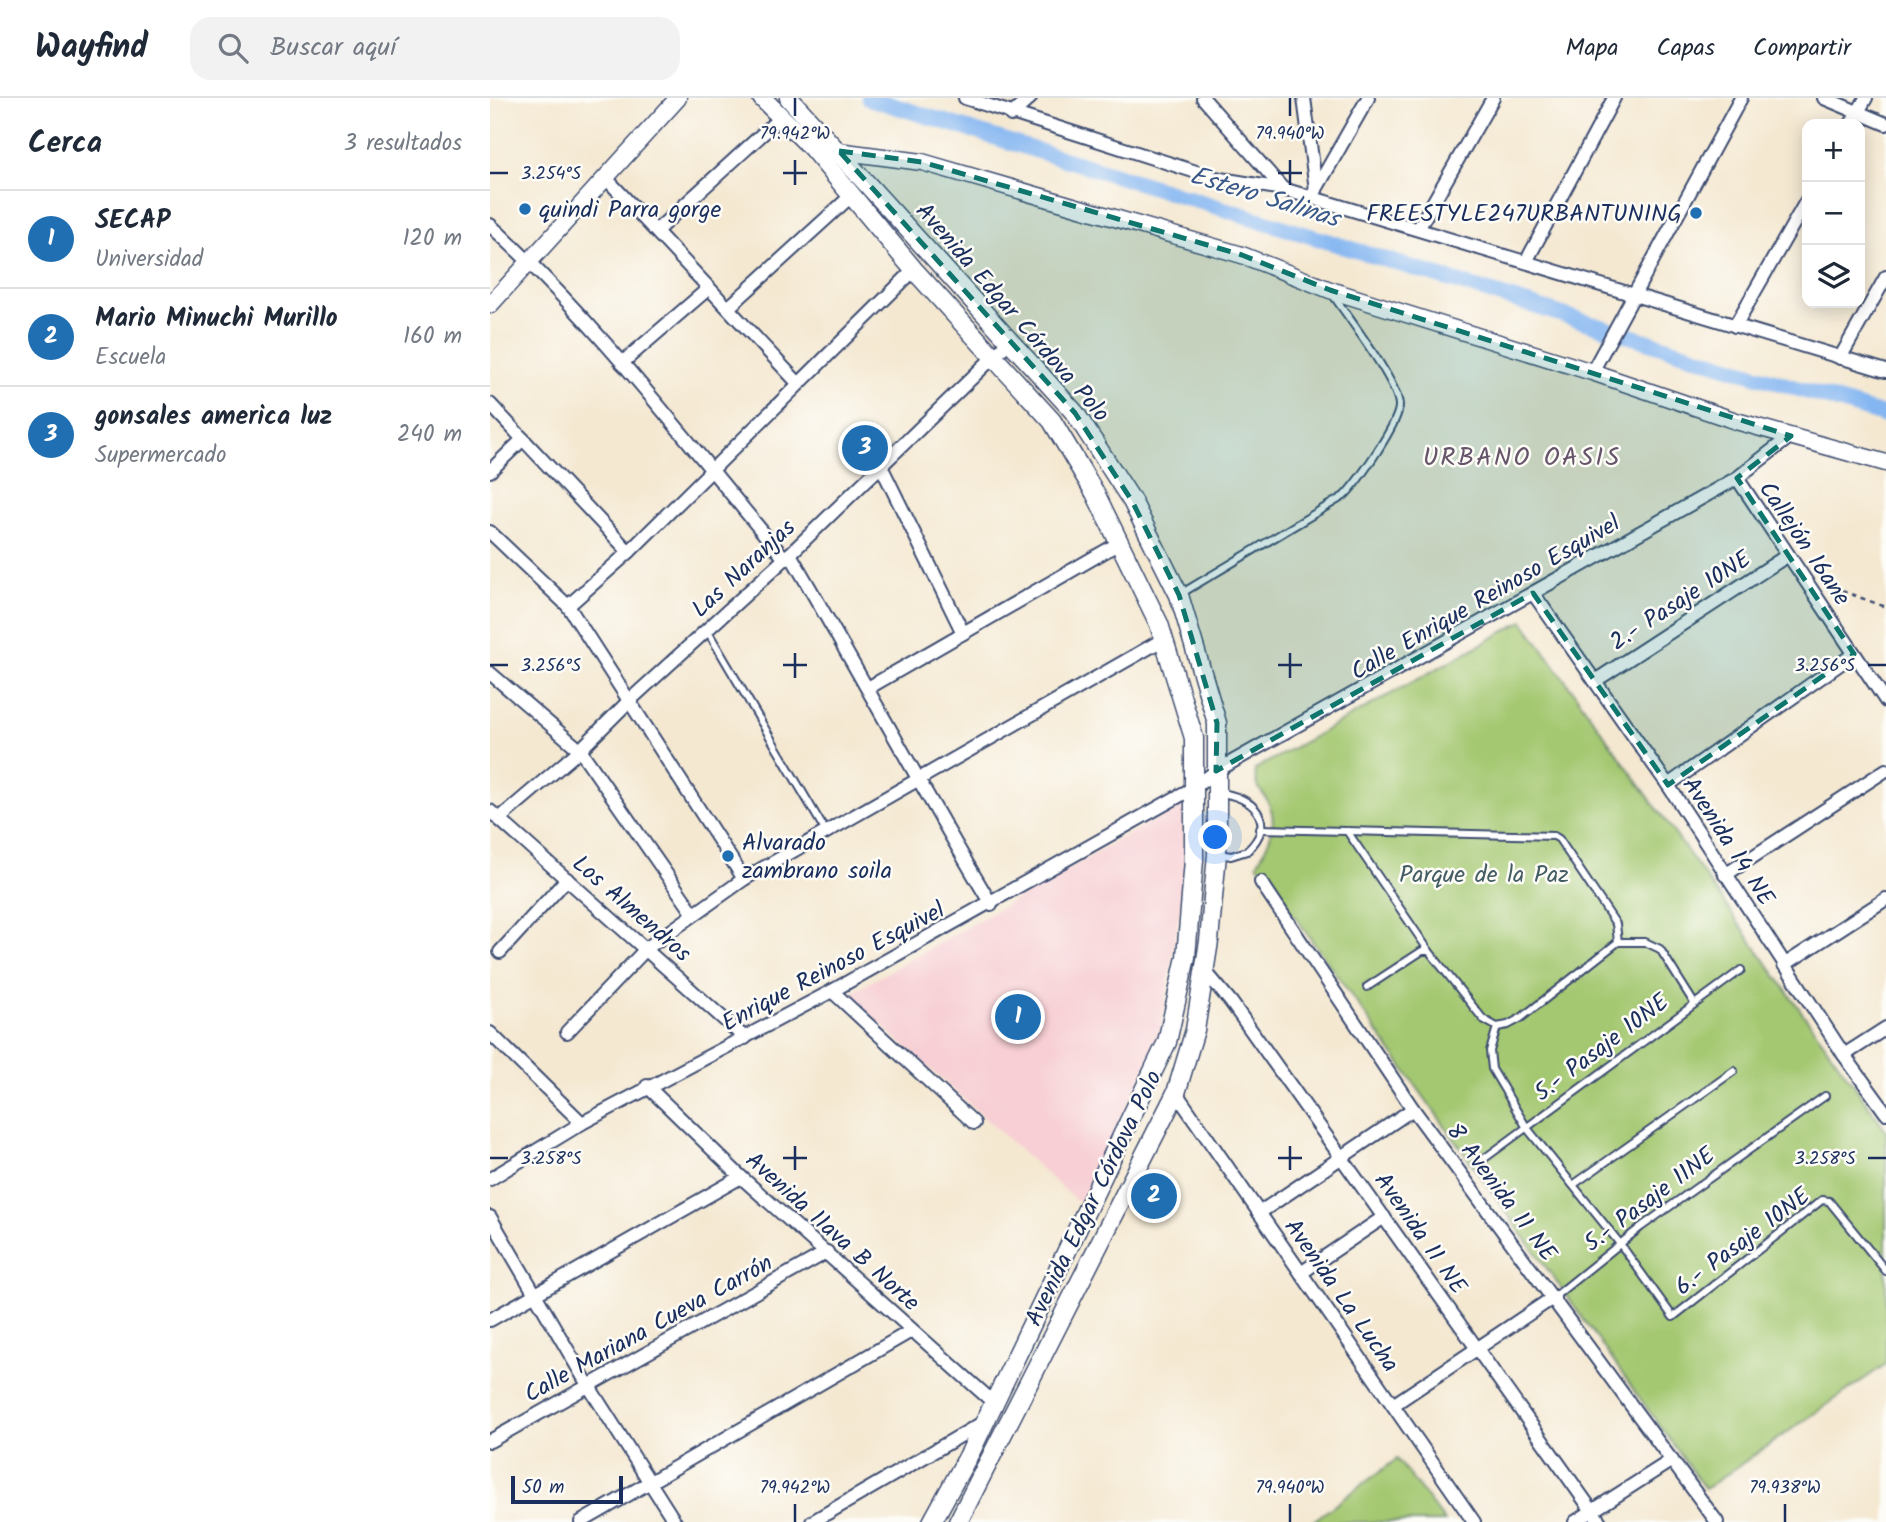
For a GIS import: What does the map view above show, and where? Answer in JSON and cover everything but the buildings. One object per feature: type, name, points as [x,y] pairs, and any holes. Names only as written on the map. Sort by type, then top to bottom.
[{"type":"main road","name":"Avenida Edgar Córdova Polo","points":[[762,98],[812,148],[914,270],[1052,421],[1121,542],[1164,639],[1194,738],[1194,860],[1186,957],[1167,1042],[994,1404],[932,1522]]},
{"type":"main road","name":"Avenida Edgar Córdova Polo","points":[[789,98],[1075,414],[1132,501],[1179,595],[1217,723],[1217,854],[1205,971],[1195,1030],[1176,1093],[958,1522]]},
{"type":"street","points":[[490,305],[678,98]]},
{"type":"street","points":[[965,98],[1011,115],[1215,178],[1313,194],[1418,229],[1886,371]]},
{"type":"street","points":[[1011,115],[1030,98]]},
{"type":"street","points":[[1203,98],[1283,188]]},
{"type":"street","points":[[1304,98],[1313,194]]},
{"type":"street","points":[[1313,194],[1368,98]]},
{"type":"street","points":[[1418,229],[1493,98]]},
{"type":"street","points":[[1527,260],[1614,98]]},
{"type":"street","points":[[1592,372],[1741,98]]},
{"type":"street","points":[[1824,98],[1886,124]]},
{"type":"street","points":[[1854,119],[1866,98]]},
{"type":"street","points":[[656,231],[780,118]]},
{"type":"street","points":[[812,148],[922,162],[1242,255],[1330,290],[1592,372],[1735,421],[1886,463]]},
{"type":"street","points":[[605,177],[797,382]]},
{"type":"street","points":[[728,308],[851,196]]},
{"type":"street","points":[[1735,326],[1802,209]]},
{"type":"street","points":[[490,225],[529,260],[622,363],[710,470],[788,556],[868,688],[917,780],[991,904]]},
{"type":"street","points":[[568,606],[629,552],[797,382],[914,270]]},
{"type":"street","points":[[1840,358],[1886,277]]},
{"type":"street","points":[[622,363],[709,288]]},
{"type":"street","name":"Las Naranjas","points":[[494,815],[580,750],[629,701],[788,556],[1010,341]]},
{"type":"street","points":[[490,404],[629,552]]},
{"type":"street","name":"Calle Enrique Reinoso Esquivel","points":[[1195,787],[1216,771],[1737,478],[1791,436]]},
{"type":"street","points":[[490,471],[523,439]]},
{"type":"street","points":[[880,464],[963,633]]},
{"type":"street","name":"Callejón 16ane","points":[[1737,478],[1886,701]]},
{"type":"street","points":[[490,532],[568,606],[744,879]]},
{"type":"street","points":[[868,688],[1121,542]]},
{"type":"street","name":"2.- Pasaje 10NE","points":[[1595,681],[1788,555]]},
{"type":"street","name":"Avenida 14 NE","points":[[1533,593],[1668,785],[1784,965],[1886,1113]]},
{"type":"street","points":[[567,1032],[647,948],[744,879],[1164,639]]},
{"type":"street","points":[[1668,785],[1854,654]]},
{"type":"street","points":[[490,673],[580,750],[694,914]]},
{"type":"street","points":[[1725,876],[1886,770]]},
{"type":"street","name":"Enrique Reinoso Esquivel","points":[[490,1179],[647,1086],[746,1038],[991,904],[1195,787]]},
{"type":"street","name":"Los Almendros","points":[[494,815],[746,1038]]},
{"type":"street","points":[[500,952],[567,879]]},
{"type":"street","name":"8 Avenida 11 NE","points":[[1261,882],[1413,1109],[1554,1297],[1717,1522]]},
{"type":"street","points":[[1784,965],[1886,899]]},
{"type":"street","name":"Avenida 11 NE","points":[[1205,971],[1341,1157],[1600,1522]]},
{"type":"street","points":[[832,991],[974,1123]]},
{"type":"street","points":[[1844,1055],[1886,1028]]},
{"type":"street","points":[[490,1033],[582,1123]]},
{"type":"street","name":"Avenida 11ava B Norte","points":[[647,1086],[741,1177],[994,1404]]},
{"type":"street","name":"Avenida La Lucha","points":[[1176,1093],[1474,1522]]},
{"type":"street","points":[[1259,1213],[1413,1109]]},
{"type":"street","points":[[490,1320],[741,1177]]},
{"type":"street","points":[[490,1217],[537,1292],[588,1385],[675,1522]]},
{"type":"street","points":[[1301,1273],[1384,1217]]},
{"type":"street","name":"Calle Mariana Cueva Carrón","points":[[490,1441],[827,1252]]},
{"type":"street","name":"5.- Pasaje 11NE","points":[[1393,1405],[1554,1297]]},
{"type":"street","points":[[581,1522],[911,1331]]},
{"type":"street","points":[[812,1522],[985,1420]]},
{"type":"street","points":[[1575,1522],[1672,1460]]},
{"type":"lane","points":[[1179,595],[1343,496],[1359,481],[1398,415],[1397,393],[1330,290]]},
{"type":"lane","points":[[707,630],[826,832]]},
{"type":"lane","points":[[1217,792],[1242,797],[1250,802],[1260,819],[1260,829],[1247,850],[1231,856],[1217,854]]},
{"type":"lane","points":[[1260,829],[1347,831],[1554,836],[1616,924],[1618,942],[1610,952],[1521,1018],[1497,1027],[1483,1019],[1429,951],[1347,831]]},
{"type":"lane","points":[[1618,942],[1645,943],[1660,949],[1695,1003]]},
{"type":"lane","points":[[1367,987],[1422,951],[1429,951]]},
{"type":"lane","name":"5.- Pasaje 10NE","points":[[1485,1158],[1741,970]]},
{"type":"lane","points":[[1497,1027],[1490,1051],[1492,1069],[1527,1128],[1621,1245]]},
{"type":"lane","points":[[1573,1185],[1734,1071]]},
{"type":"lane","name":"5.- Pasaje 11NE","points":[[1554,1297],[1825,1096]]},
{"type":"lane","name":"6.- Pasaje 10NE","points":[[1621,1245],[1673,1317],[1822,1200],[1829,1201],[1886,1271]]},
{"type":"path","points":[[1801,576],[1886,607]]},
{"type":"highlighted area","points":[[839,151],[922,162],[1242,255],[1330,290],[1791,436],[1737,478],[1854,654],[1668,785],[1533,593],[1216,771],[1217,723],[1179,595],[1132,501],[1075,413]]},
{"type":"shaded area","points":[[1183,803],[1186,871],[1159,1040],[1080,1204],[848,995]]},
{"type":"green space","name":"Parque de la Paz","points":[[1523,621],[1886,1130],[1886,1364],[1705,1489],[1257,864],[1268,843],[1273,820],[1269,804],[1258,787],[1255,769]]},
{"type":"green space","points":[[1397,1459],[1445,1522],[1312,1522]]},
{"type":"waterway","name":"Estero Salinas","points":[[869,98],[1886,416]]},
{"type":"place","name":"quindi Parra gorge","points":[[525,209]]},
{"type":"place","name":"FREESTYLE247URBANTUNING","points":[[1696,213]]},
{"type":"place","name":"gonsales america luz","points":[[865,448]]},
{"type":"place","name":"Alvarado zambrano soila","points":[[728,856]]},
{"type":"place","name":"SECAP","points":[[1018,1017]]},
{"type":"place","name":"Mario Minuchi Murillo","points":[[1154,1196]]},
{"type":"district","name":"URBANO OASIS","points":[[1522,456]]}]
